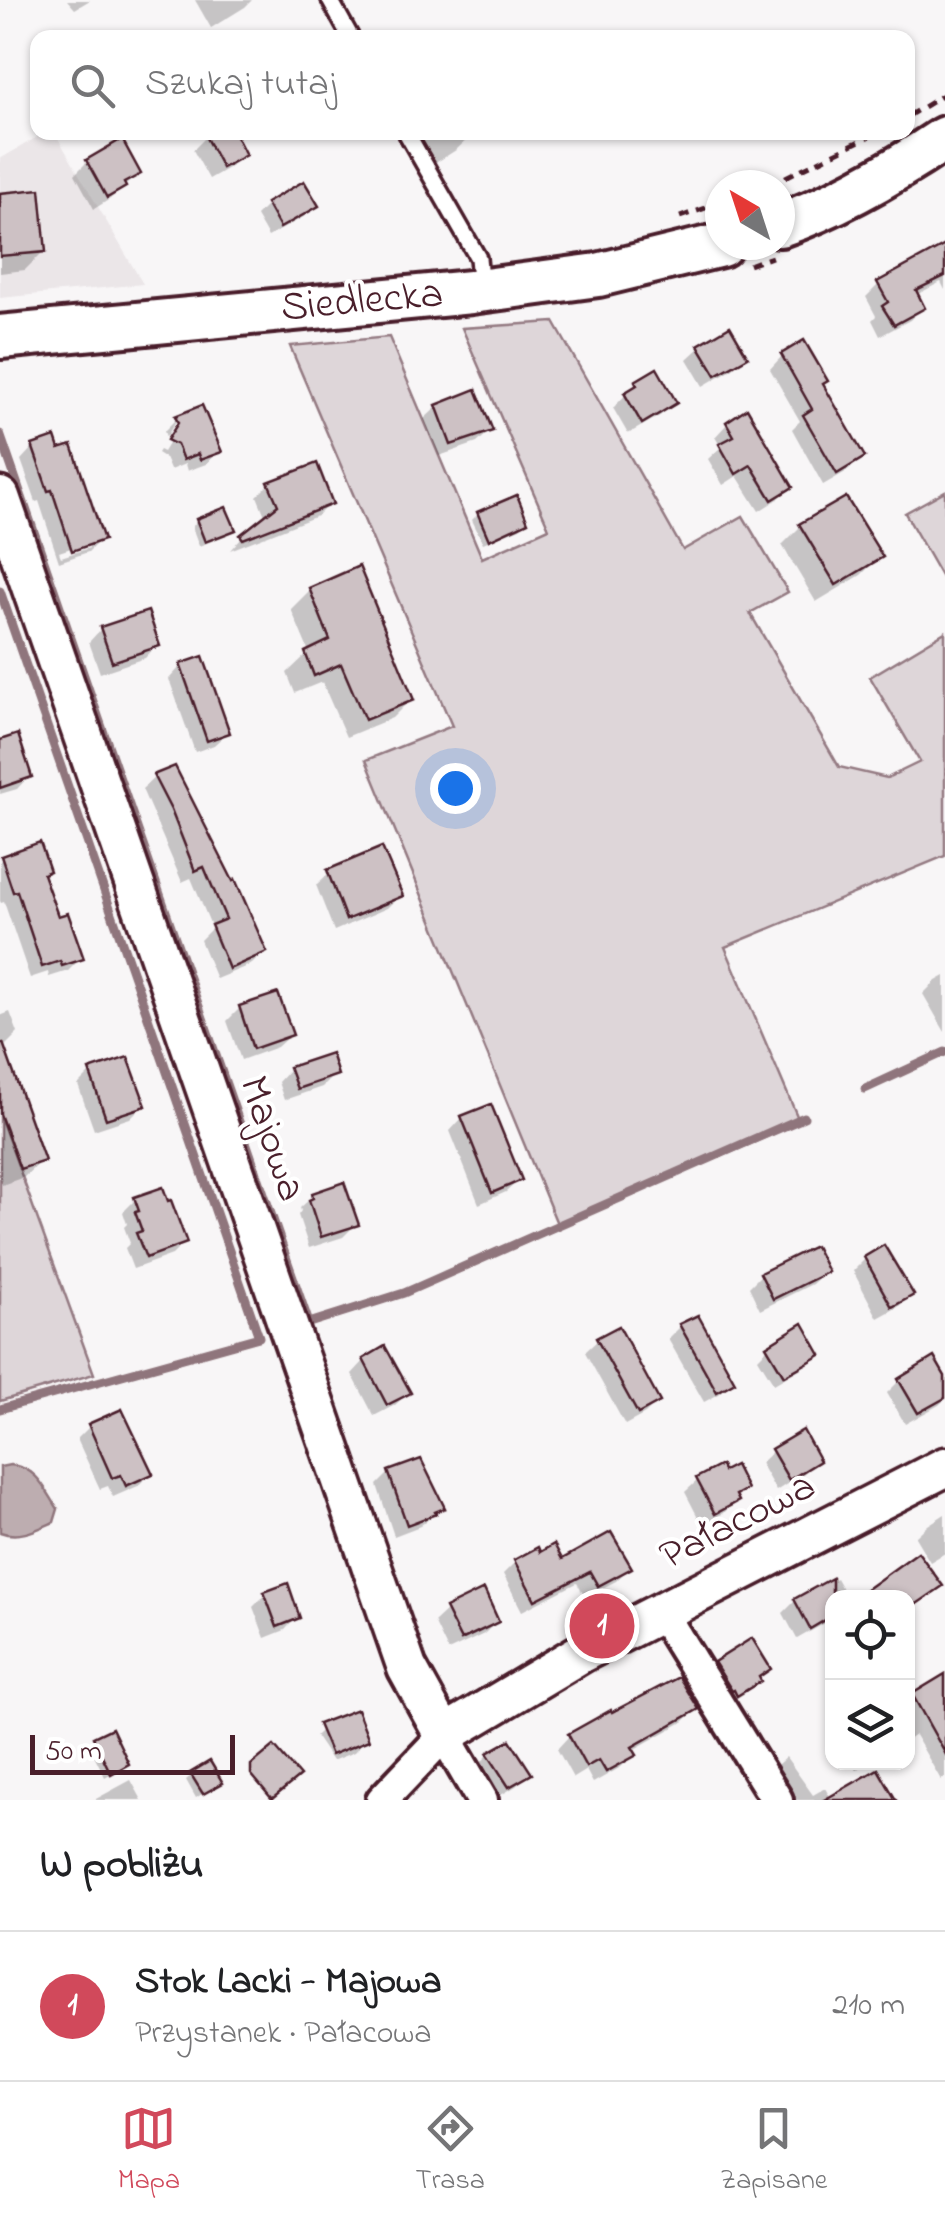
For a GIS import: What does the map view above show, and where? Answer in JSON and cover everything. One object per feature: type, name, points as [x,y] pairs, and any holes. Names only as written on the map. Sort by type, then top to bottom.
[{"type":"main road","points":[[795,218],[855,191],[945,138]]},
{"type":"main road","name":"Siedlecka","points":[[0,337],[482,290],[598,275],[705,249]]},
{"type":"street","name":"Majowa","points":[[0,497],[407,1668],[482,1800]]},
{"type":"street","name":"Pałacowa","points":[[382,1800],[444,1735],[583,1652],[945,1467]]},
{"type":"street","points":[[661,1612],[776,1800]]},
{"type":"lane","points":[[330,0],[347,30]]},
{"type":"lane","points":[[411,140],[478,258],[482,290]]},
{"type":"path","points":[[915,112],[945,94]]},
{"type":"path","points":[[795,172],[862,140]]},
{"type":"path","points":[[663,222],[705,209]]},
{"type":"shaded area","points":[[32,140],[59,140],[143,284],[0,298],[0,159]]},
{"type":"shaded area","points":[[554,322],[683,550],[743,516],[788,592],[750,613],[839,767],[887,778],[920,762],[870,677],[945,632],[945,856],[725,947],[800,1123],[558,1226],[366,760],[452,726],[290,346],[389,337],[482,558],[549,528],[462,328]]},
{"type":"shaded area","points":[[945,491],[945,583],[905,513]]},
{"type":"shaded area","points":[[0,1116],[94,1374],[0,1401]]},
{"type":"shaded area","points":[[10,1465],[27,1470],[39,1480],[58,1509],[54,1522],[21,1534],[0,1532],[0,1467]]},
{"type":"building","points":[[123,140],[141,174],[107,198],[86,160]]},
{"type":"building","points":[[207,140],[238,140],[246,155],[222,168]]},
{"type":"building","points":[[304,181],[319,206],[280,228],[266,203]]},
{"type":"building","points":[[40,189],[46,252],[0,256],[0,193]]},
{"type":"building","points":[[945,245],[945,276],[916,290],[925,308],[894,325],[882,306],[888,302],[877,282]]},
{"type":"building","points":[[730,326],[748,357],[716,375],[698,345]]},
{"type":"building","points":[[804,340],[828,381],[823,384],[865,457],[837,474],[803,415],[812,409],[781,354]]},
{"type":"building","points":[[657,368],[677,403],[642,424],[624,393]]},
{"type":"building","points":[[476,389],[493,431],[451,445],[436,405]]},
{"type":"building","points":[[202,405],[222,452],[200,460],[198,454],[183,460],[177,445],[167,440],[178,423],[175,416]]},
{"type":"building","points":[[747,408],[793,487],[772,500],[751,465],[736,474],[719,444],[734,436],[726,422]]},
{"type":"building","points":[[55,437],[59,449],[72,445],[104,540],[72,551],[32,445]]},
{"type":"building","points":[[317,463],[333,504],[243,539],[240,535],[278,505],[268,482]]},
{"type":"building","points":[[517,495],[528,522],[489,540],[477,512]]},
{"type":"building","points":[[846,497],[883,557],[836,585],[799,524]]},
{"type":"building","points":[[226,507],[236,530],[205,542],[196,519]]},
{"type":"building","points":[[359,566],[414,700],[365,720],[341,664],[314,676],[305,652],[330,640],[309,588]]},
{"type":"building","points":[[148,611],[160,646],[112,662],[100,627]]},
{"type":"building","points":[[203,656],[230,733],[207,741],[180,664]]},
{"type":"building","points":[[18,734],[32,777],[0,788],[0,740]]},
{"type":"building","points":[[175,766],[235,879],[267,952],[229,969],[211,925],[226,919],[204,867],[195,871],[153,775]]},
{"type":"building","points":[[40,842],[50,871],[43,874],[58,916],[68,913],[84,959],[62,966],[60,961],[42,967],[1,856]]},
{"type":"building","points":[[382,847],[403,896],[346,920],[327,870]]},
{"type":"building","points":[[278,993],[293,1035],[253,1049],[239,1006]]},
{"type":"building","points":[[3,1043],[45,1161],[20,1169],[0,1114]]},
{"type":"building","points":[[331,1053],[338,1075],[297,1089],[289,1067]]},
{"type":"building","points":[[128,1057],[146,1106],[106,1119],[89,1070]]},
{"type":"building","points":[[491,1104],[522,1180],[492,1193],[461,1116]]},
{"type":"building","points":[[344,1182],[359,1225],[321,1237],[309,1200],[312,1193]]},
{"type":"building","points":[[163,1187],[187,1243],[146,1258],[136,1233],[142,1231],[134,1197]]},
{"type":"building","points":[[884,1245],[914,1295],[892,1307],[864,1257]]},
{"type":"building","points":[[815,1246],[828,1272],[773,1299],[760,1273]]},
{"type":"building","points":[[698,1315],[735,1382],[717,1392],[679,1324]]},
{"type":"building","points":[[803,1323],[821,1355],[784,1376],[766,1346]]},
{"type":"building","points":[[619,1326],[660,1402],[638,1414],[596,1338]]},
{"type":"building","points":[[385,1346],[411,1393],[387,1405],[363,1359]]},
{"type":"building","points":[[934,1357],[945,1376],[945,1398],[918,1413],[898,1379]]},
{"type":"building","points":[[122,1409],[153,1474],[126,1486],[121,1475],[112,1478],[88,1424]]},
{"type":"building","points":[[803,1430],[820,1461],[789,1480],[771,1449]]},
{"type":"building","points":[[421,1459],[445,1508],[407,1525],[388,1471]]},
{"type":"building","points":[[721,1465],[723,1471],[735,1465],[747,1489],[736,1495],[739,1501],[715,1514],[696,1478]]},
{"type":"building","points":[[611,1532],[632,1568],[598,1586],[590,1572],[535,1600],[514,1560],[538,1547],[540,1552],[554,1544],[562,1559]]},
{"type":"building","points":[[918,1552],[943,1586],[915,1605],[915,1590],[865,1590]]},
{"type":"building","points":[[832,1578],[832,1590],[825,1590],[825,1620],[810,1629],[794,1599]]},
{"type":"building","points":[[288,1583],[300,1618],[277,1627],[264,1592]]},
{"type":"building","points":[[484,1589],[499,1622],[461,1640],[445,1608]]},
{"type":"building","points":[[752,1638],[771,1669],[759,1677],[761,1681],[737,1696],[714,1662]]},
{"type":"building","points":[[945,1674],[945,1753],[915,1699],[915,1692]]},
{"type":"building","points":[[679,1677],[699,1709],[632,1747],[637,1755],[606,1772],[599,1760],[586,1767],[568,1734]]},
{"type":"building","points":[[357,1709],[369,1740],[331,1755],[318,1724]]},
{"type":"building","points":[[112,1728],[129,1764],[111,1774],[93,1737]]},
{"type":"building","points":[[510,1740],[532,1774],[509,1787],[487,1753]]},
{"type":"building","points":[[274,1746],[300,1776],[272,1799],[251,1774],[251,1765]]},
{"type":"building","points":[[210,1761],[223,1783],[203,1794],[190,1773]]},
{"type":"building","points":[[879,1770],[896,1800],[824,1800]]},
{"type":"waterway","points":[[0,434],[309,1323],[404,1293],[804,1117]]},
{"type":"waterway","points":[[0,591],[259,1337],[0,1409]]},
{"type":"waterway","points":[[865,1089],[945,1052]]},
{"type":"place","name":"Stok Lacki - Majowa","points":[[602,1626]]}]
